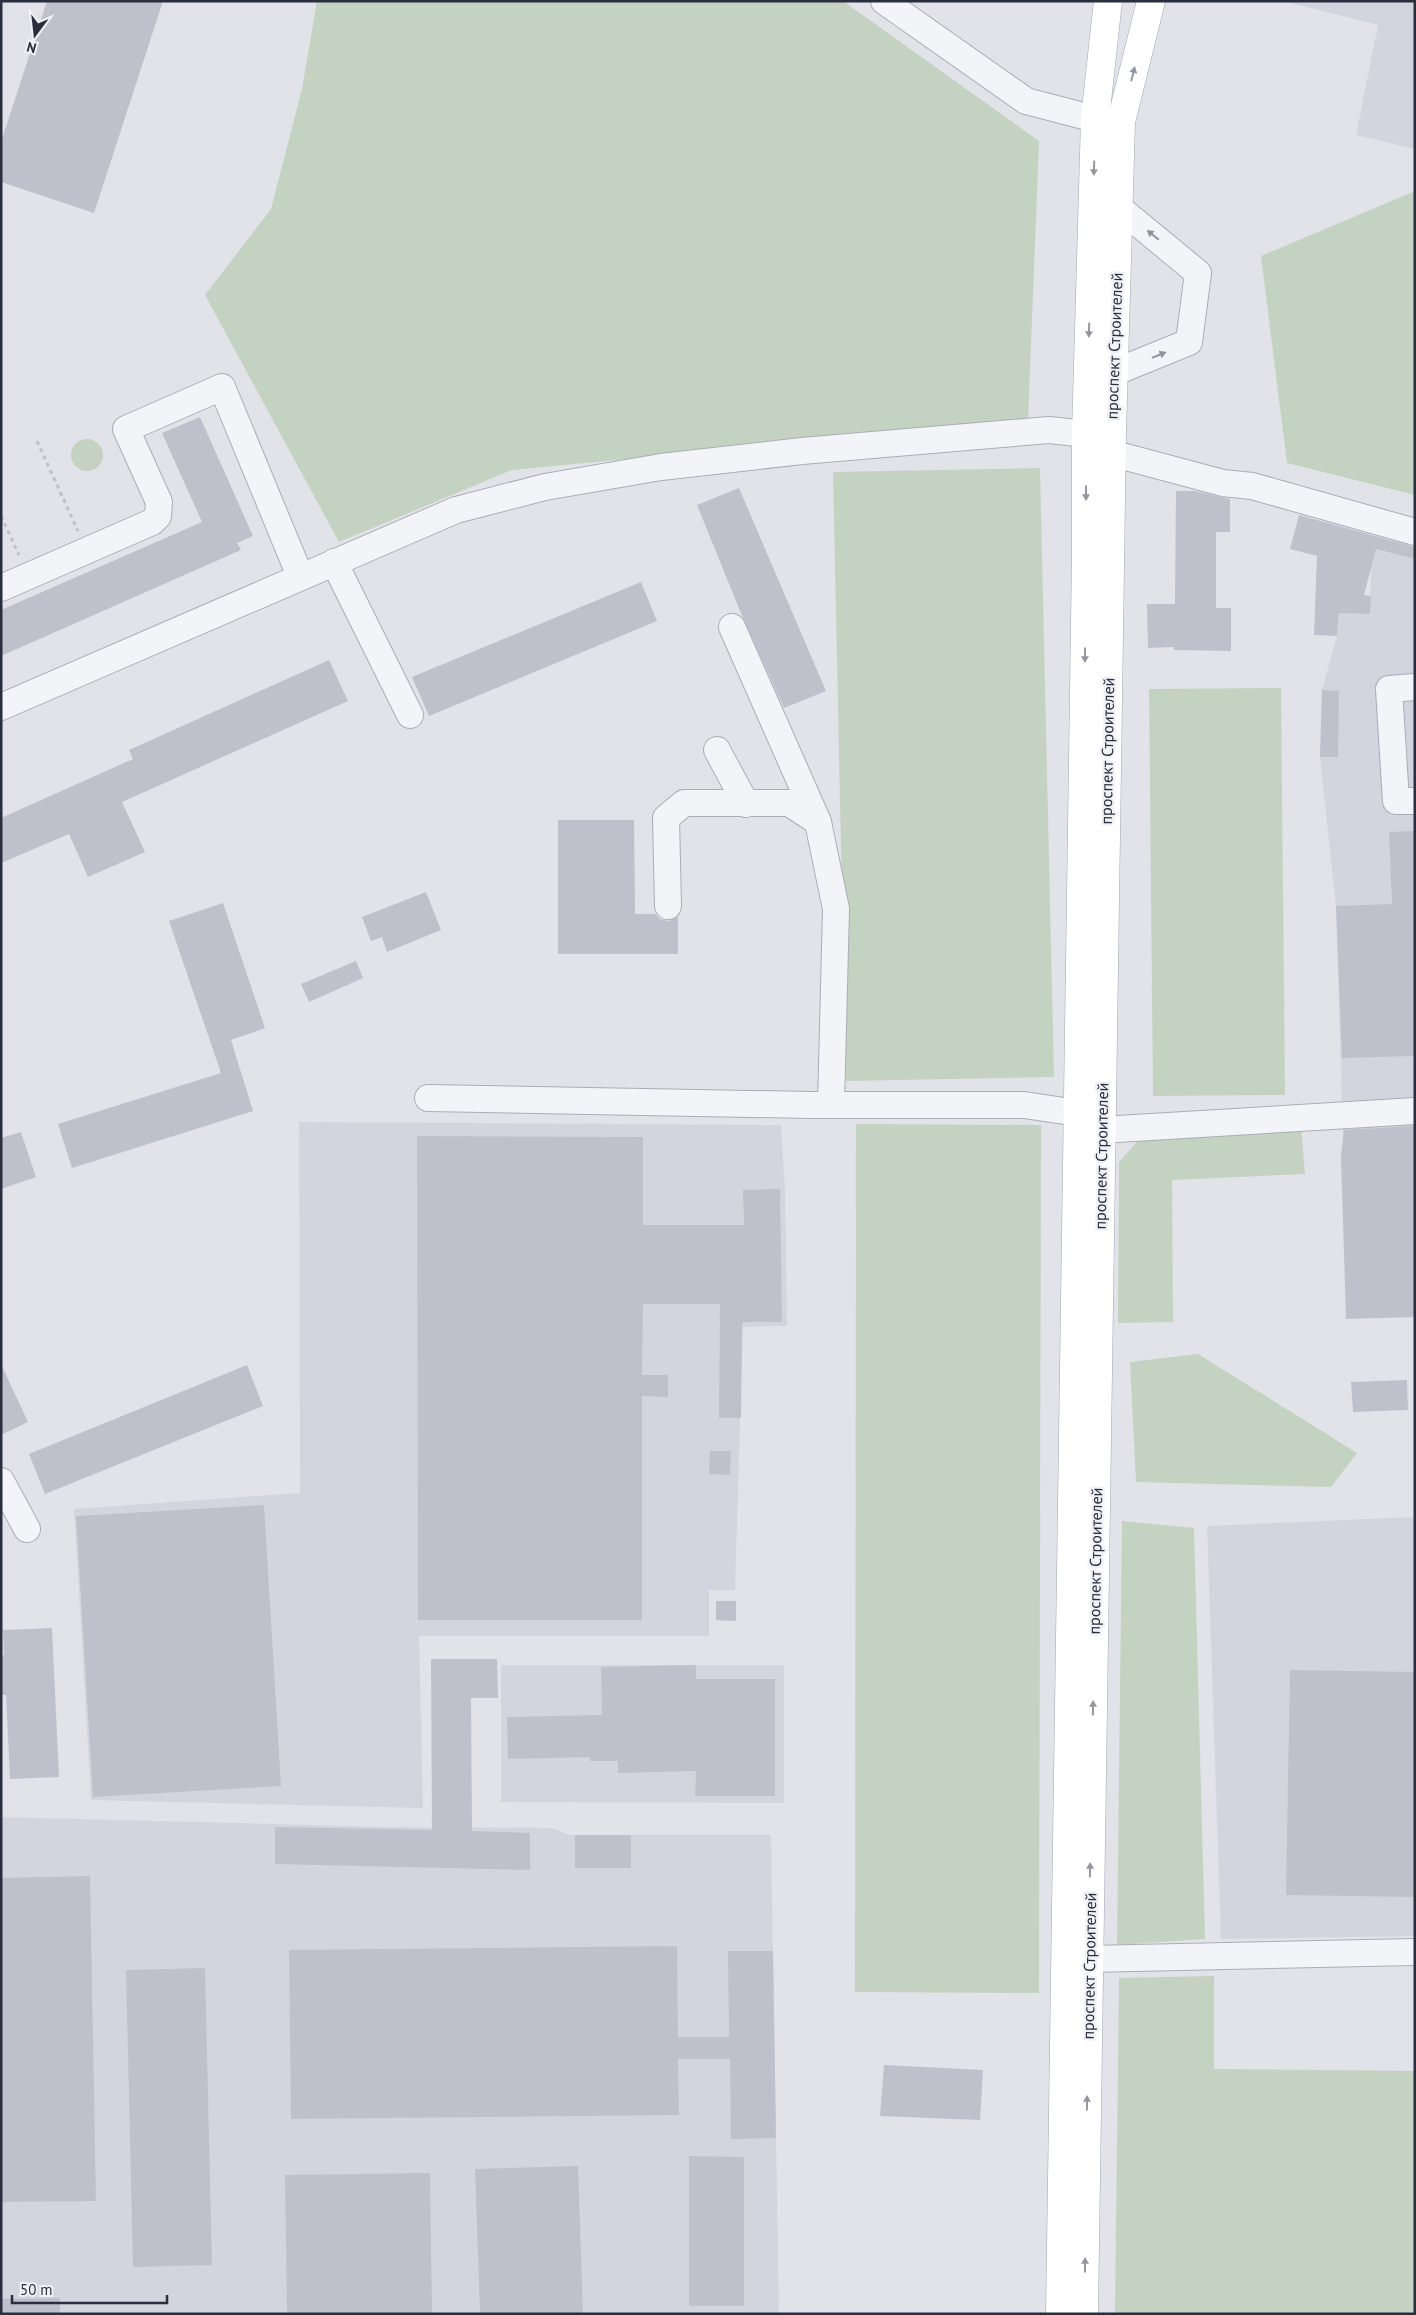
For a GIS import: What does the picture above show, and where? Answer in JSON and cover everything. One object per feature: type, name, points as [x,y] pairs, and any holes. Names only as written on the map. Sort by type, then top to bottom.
[{"type":"main road","name":"проспект Строителей","points":[[1060,2314],[1077,1959],[1101,1130],[1103,440],[1108,1]]},
{"type":"main road","name":"проспект Строителей","points":[[1084,2314],[1077,1959],[1078,1112],[1086,555],[1113,373],[1118,207],[1108,120],[1151,1]]},
{"type":"street","points":[[884,1],[1026,101],[1108,120]]},
{"type":"street","points":[[1113,373],[1189,342],[1198,273],[1118,207]]},
{"type":"street","points":[[1,588],[152,522],[158,516],[160,509],[126,429],[222,387],[300,576]]},
{"type":"street","points":[[1,707],[456,510],[545,488],[651,469],[802,451],[1049,430],[1103,440],[1223,483],[1252,486],[1415,532]]},
{"type":"street","points":[[334,562],[410,715]]},
{"type":"street","points":[[732,627],[818,822],[836,909],[831,1105]]},
{"type":"street","points":[[1415,687],[1389,689],[1396,801],[1415,801]]},
{"type":"street","points":[[717,750],[746,804]]},
{"type":"street","points":[[668,906],[666,818],[684,803],[789,803],[818,822]]},
{"type":"street","points":[[428,1098],[831,1105],[1024,1105],[1078,1112]]},
{"type":"street","points":[[1101,1130],[1415,1111]]},
{"type":"street","points":[[1,1481],[27,1529]]},
{"type":"street","points":[[1077,1959],[1415,1952]]},
{"type":"path","points":[[37,441],[78,532]]},
{"type":"path","points":[[1,516],[28,576]]},
{"type":"shaded area","points":[[1283,1],[1415,1],[1415,149],[1356,135],[1378,25]]},
{"type":"shaded area","points":[[1376,549],[1415,559],[1415,1137],[1343,1138],[1336,906],[1320,757],[1322,690],[1337,636],[1339,613],[1370,614],[1371,569]]},
{"type":"shaded area","points":[[299,1122],[781,1125],[785,1190],[787,1326],[743,1327],[735,1590],[709,1590],[709,1636],[419,1636],[423,1808],[91,1800],[74,1509],[300,1493]]},
{"type":"shaded area","points":[[1415,1517],[1415,1936],[1221,1939],[1207,1526]]},
{"type":"shaded area","points":[[501,1665],[784,1665],[784,1803],[501,1802]]},
{"type":"shaded area","points":[[1,1817],[388,1827],[552,1828],[570,1835],[771,1835],[779,2314],[1,2314]]},
{"type":"green space","points":[[317,1],[843,1],[1039,141],[1028,421],[512,470],[339,542],[205,295],[271,209],[302,89]]},
{"type":"green space","points":[[1415,191],[1415,495],[1287,463],[1261,256]]},
{"type":"green space","points":[[87,439],[93,440],[98,444],[102,449],[102,461],[98,466],[93,470],[87,471],[81,470],[76,466],[72,461],[71,455],[72,449],[76,444],[81,440]]},
{"type":"green space","points":[[1040,468],[1054,1077],[846,1081],[833,472]]},
{"type":"green space","points":[[1281,688],[1285,1095],[1153,1096],[1149,689]]},
{"type":"green space","points":[[856,1124],[1041,1125],[1039,1993],[855,1992]]},
{"type":"green space","points":[[1301,1126],[1305,1174],[1172,1180],[1173,1322],[1118,1323],[1119,1162],[1144,1134]]},
{"type":"green space","points":[[1198,1354],[1357,1453],[1331,1487],[1136,1482],[1130,1362]]},
{"type":"green space","points":[[1122,1521],[1194,1528],[1205,1939],[1117,1945]]},
{"type":"green space","points":[[1214,1976],[1214,2069],[1415,2071],[1415,2314],[1115,2314],[1119,1978]]},
{"type":"building","points":[[47,1],[163,1],[94,213],[1,182],[1,142]]},
{"type":"building","points":[[200,417],[253,536],[237,543],[241,550],[1,656],[1,610],[202,522],[162,433]]},
{"type":"building","points":[[739,488],[826,691],[784,708],[743,618],[697,505]]},
{"type":"building","points":[[1176,491],[1195,491],[1230,499],[1230,532],[1216,532],[1216,608],[1231,608],[1231,651],[1174,650],[1174,647],[1148,648],[1147,604],[1175,604]]},
{"type":"building","points":[[1299,515],[1415,547],[1415,559],[1376,549],[1364,595],[1371,596],[1370,614],[1339,613],[1337,636],[1314,635],[1317,556],[1290,549]]},
{"type":"building","points":[[641,582],[657,621],[429,716],[412,677]]},
{"type":"building","points":[[329,660],[348,701],[122,802],[145,852],[88,877],[69,834],[1,863],[1,818],[133,759],[129,750]]},
{"type":"building","points":[[1322,690],[1339,691],[1338,757],[1320,757]]},
{"type":"building","points":[[558,820],[634,820],[635,914],[655,914],[660,919],[668,921],[678,917],[678,954],[558,954]]},
{"type":"building","points":[[1415,831],[1415,1056],[1342,1058],[1336,906],[1392,904],[1389,832]]},
{"type":"building","points":[[426,892],[441,930],[387,952],[382,937],[371,941],[362,917]]},
{"type":"building","points":[[223,903],[265,1028],[231,1040],[253,1111],[72,1168],[58,1124],[221,1073],[169,921]]},
{"type":"building","points":[[356,961],[363,978],[309,1002],[301,984]]},
{"type":"building","points":[[1415,1126],[1415,1317],[1346,1319],[1341,1156],[1344,1130]]},
{"type":"building","points":[[21,1132],[36,1177],[1,1189],[1,1138]]},
{"type":"building","points":[[417,1136],[643,1137],[643,1225],[744,1225],[743,1190],[780,1189],[782,1322],[742,1322],[741,1418],[719,1418],[720,1304],[643,1304],[642,1375],[668,1375],[668,1397],[642,1396],[642,1620],[418,1620]]},
{"type":"building","points":[[1,1364],[28,1422],[1,1435]]},
{"type":"building","points":[[247,1365],[263,1406],[45,1494],[29,1454]]},
{"type":"building","points":[[1407,1380],[1408,1410],[1353,1412],[1351,1382]]},
{"type":"building","points":[[710,1451],[731,1451],[730,1475],[709,1474]]},
{"type":"building","points":[[264,1505],[281,1786],[93,1797],[76,1516]]},
{"type":"building","points":[[716,1601],[736,1601],[736,1621],[716,1620]]},
{"type":"building","points":[[52,1628],[59,1777],[10,1779],[6,1695],[1,1695],[1,1655],[4,1655],[3,1630]]},
{"type":"building","points":[[431,1659],[497,1659],[498,1698],[471,1698],[472,1831],[530,1833],[530,1870],[275,1864],[275,1827],[432,1830]]},
{"type":"building","points":[[696,1665],[696,1679],[775,1679],[775,1796],[695,1796],[696,1771],[618,1773],[618,1761],[590,1761],[590,1757],[508,1759],[507,1717],[602,1715],[601,1667]]},
{"type":"building","points":[[1290,1670],[1415,1672],[1415,1897],[1286,1895]]},
{"type":"building","points":[[575,1835],[631,1835],[631,1868],[575,1868]]},
{"type":"building","points":[[90,1876],[96,2201],[1,2202],[1,1878]]},
{"type":"building","points":[[677,1946],[678,2037],[729,2037],[728,1951],[773,1951],[776,2138],[731,2139],[730,2059],[678,2059],[679,2115],[291,2119],[289,1950]]},
{"type":"building","points":[[205,1968],[212,2265],[133,2267],[126,1970]]},
{"type":"building","points":[[884,2065],[983,2070],[980,2120],[880,2116]]},
{"type":"building","points":[[689,2156],[744,2157],[744,2306],[689,2306]]},
{"type":"building","points":[[578,2166],[583,2314],[480,2314],[475,2169]]},
{"type":"building","points":[[430,2173],[432,2314],[287,2314],[285,2175]]},
{"type":"building","points":[[60,2298],[60,2314],[1,2314],[1,2299]]}]
